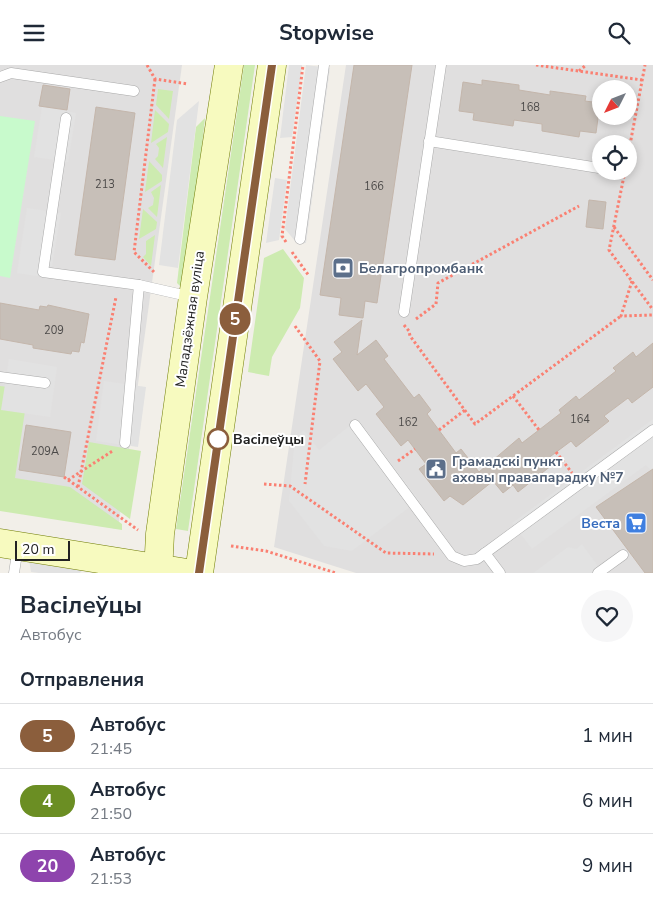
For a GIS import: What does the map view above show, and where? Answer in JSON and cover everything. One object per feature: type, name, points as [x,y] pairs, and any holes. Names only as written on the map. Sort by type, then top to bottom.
[{"type":"main road","name":"Маладзёжная вуліца","points":[[158,571],[160,534],[193,297],[229,65]]},
{"type":"main road","points":[[199,573],[272,65]]},
{"type":"main road","points":[[9,544],[158,571],[187,573]]},
{"type":"lane","points":[[300,239],[324,65]]},
{"type":"lane","points":[[402,315],[441,65]]},
{"type":"lane","points":[[0,77],[11,73],[134,91]]},
{"type":"lane","points":[[66,118],[44,272],[139,285],[193,297]]},
{"type":"lane","points":[[429,141],[592,167]]},
{"type":"lane","points":[[125,443],[139,285]]},
{"type":"lane","points":[[0,377],[45,383]]},
{"type":"lane","points":[[354,425],[452,556],[464,561],[477,559],[653,430]]},
{"type":"lane","points":[[9,544],[14,573]]},
{"type":"lane","points":[[485,553],[500,573]]},
{"type":"lane","points":[[598,573],[623,555]]},
{"type":"path","points":[[147,65],[155,79],[134,252],[154,272]]},
{"type":"path","points":[[536,65],[642,80]]},
{"type":"path","points":[[578,71],[586,65]]},
{"type":"path","points":[[632,135],[645,65]]},
{"type":"path","points":[[155,79],[188,84]]},
{"type":"path","points":[[622,180],[609,250],[653,310]]},
{"type":"path","points":[[406,327],[436,304],[438,283],[579,206]]},
{"type":"path","points":[[614,227],[653,280]]},
{"type":"path","points":[[621,316],[632,280]]},
{"type":"path","points":[[78,487],[116,297]]},
{"type":"path","points":[[402,315],[410,336],[476,424],[621,316],[653,315]]},
{"type":"path","points":[[295,326],[320,361],[305,484]]},
{"type":"path","points":[[513,397],[539,430]]},
{"type":"path","points":[[439,430],[464,410]]},
{"type":"path","points":[[68,480],[125,443]]},
{"type":"path","points":[[388,469],[415,449]]},
{"type":"path","points":[[556,452],[580,483]]},
{"type":"path","points":[[64,477],[138,530]]},
{"type":"path","points":[[264,484],[290,486],[386,553],[434,554],[446,548]]},
{"type":"path","points":[[231,546],[266,551],[336,573]]},
{"type":"shaded area","points":[[0,65],[182,65],[118,529],[0,510]]},
{"type":"shaded area","points":[[289,65],[302,65],[292,137],[280,138]]},
{"type":"shaded area","points":[[306,65],[330,68],[306,243],[296,242],[285,229]]},
{"type":"shaded area","points":[[346,65],[653,65],[653,573],[356,573],[274,547]]},
{"type":"shaded area","points":[[199,101],[178,268],[159,265],[177,120]]},
{"type":"shaded area","points":[[42,107],[76,113],[68,162],[34,157]]},
{"type":"shaded area","points":[[275,178],[287,180],[279,240],[266,243]]},
{"type":"shaded area","points":[[27,208],[61,213],[50,278],[17,273]]},
{"type":"shaded area","points":[[9,359],[57,367],[50,417],[1,410]]},
{"type":"shaded area","points":[[104,381],[146,387],[138,447],[96,441]]},
{"type":"shaded area","points":[[358,419],[419,500],[352,551],[324,546],[289,501],[295,437],[304,430],[319,450]]},
{"type":"shaded area","points":[[653,419],[653,473],[646,465],[532,549],[512,523]]},
{"type":"shaded area","points":[[582,544],[603,573],[533,573],[568,547],[576,549]]},
{"type":"shaded area","points":[[28,553],[86,563],[80,573],[31,572]]},
{"type":"green space","points":[[244,65],[255,65],[188,531],[176,529]]},
{"type":"green space","points":[[158,89],[173,91],[169,119],[156,105]]},
{"type":"green space","points":[[155,110],[169,124],[168,132],[151,143]]},
{"type":"green space","points":[[0,116],[35,121],[10,278],[0,276]]},
{"type":"green space","points":[[205,118],[187,285],[182,288],[177,283],[196,127]]},
{"type":"green space","points":[[167,137],[163,168],[155,159],[158,156],[159,148],[156,144]]},
{"type":"green space","points":[[149,161],[162,175],[162,181],[145,192]]},
{"type":"green space","points":[[161,185],[157,217],[148,208],[153,205],[154,198],[151,192]]},
{"type":"green space","points":[[143,209],[157,222],[156,229],[139,239]]},
{"type":"green space","points":[[155,235],[151,266],[143,257],[146,254],[146,241]]},
{"type":"green space","points":[[283,249],[304,278],[300,308],[272,357],[269,376],[248,372],[264,258]]},
{"type":"green space","points":[[0,386],[15,388],[25,411],[15,478],[70,487],[122,524],[122,530],[0,511]]},
{"type":"green space","points":[[89,442],[141,451],[130,519],[82,484]]},
{"type":"building","points":[[354,65],[412,65],[377,303],[365,301],[363,318],[339,315],[341,298],[320,295]]},
{"type":"building","points":[[482,80],[519,85],[519,90],[550,95],[550,91],[586,96],[585,101],[592,102],[592,125],[597,125],[596,133],[580,131],[579,137],[542,131],[542,124],[514,120],[513,126],[473,120],[474,113],[459,111],[463,82],[482,85]]},
{"type":"building","points":[[43,85],[70,89],[67,110],[39,106]]},
{"type":"building","points":[[96,107],[135,113],[115,260],[75,255]]},
{"type":"building","points":[[589,200],[606,202],[603,229],[586,227]]},
{"type":"building","points":[[0,303],[39,310],[40,306],[47,307],[48,305],[89,314],[84,343],[81,342],[79,352],[72,351],[71,354],[33,348],[33,345],[0,339]]},
{"type":"building","points":[[362,320],[357,355],[376,340],[388,356],[384,359],[414,398],[419,394],[431,410],[427,414],[456,453],[461,449],[479,472],[519,438],[522,443],[561,413],[559,410],[576,396],[579,400],[616,371],[613,368],[633,352],[636,357],[653,343],[653,387],[632,403],[628,398],[604,416],[609,421],[576,447],[571,441],[547,459],[552,465],[518,492],[513,485],[503,493],[493,481],[463,505],[450,496],[444,501],[419,469],[426,464],[408,440],[401,446],[376,414],[384,407],[366,384],[358,391],[333,359],[342,352],[334,342]]},
{"type":"building","points":[[26,425],[71,432],[64,477],[19,470]]},
{"type":"building","name":"Веста","points":[[653,469],[653,573],[645,573],[596,507]]},
{"type":"bus line","name":"5","points":[[199,573],[272,65]]},
{"type":"place","name":"Белагропромбанк","points":[[343,268]]},
{"type":"place","name":"Васілеўцы","points":[[218,439]]},
{"type":"place","name":"Грамадскі пункт аховы правапарадку №7","points":[[436,469]]},
{"type":"place","name":"Веста","points":[[636,523]]}]
